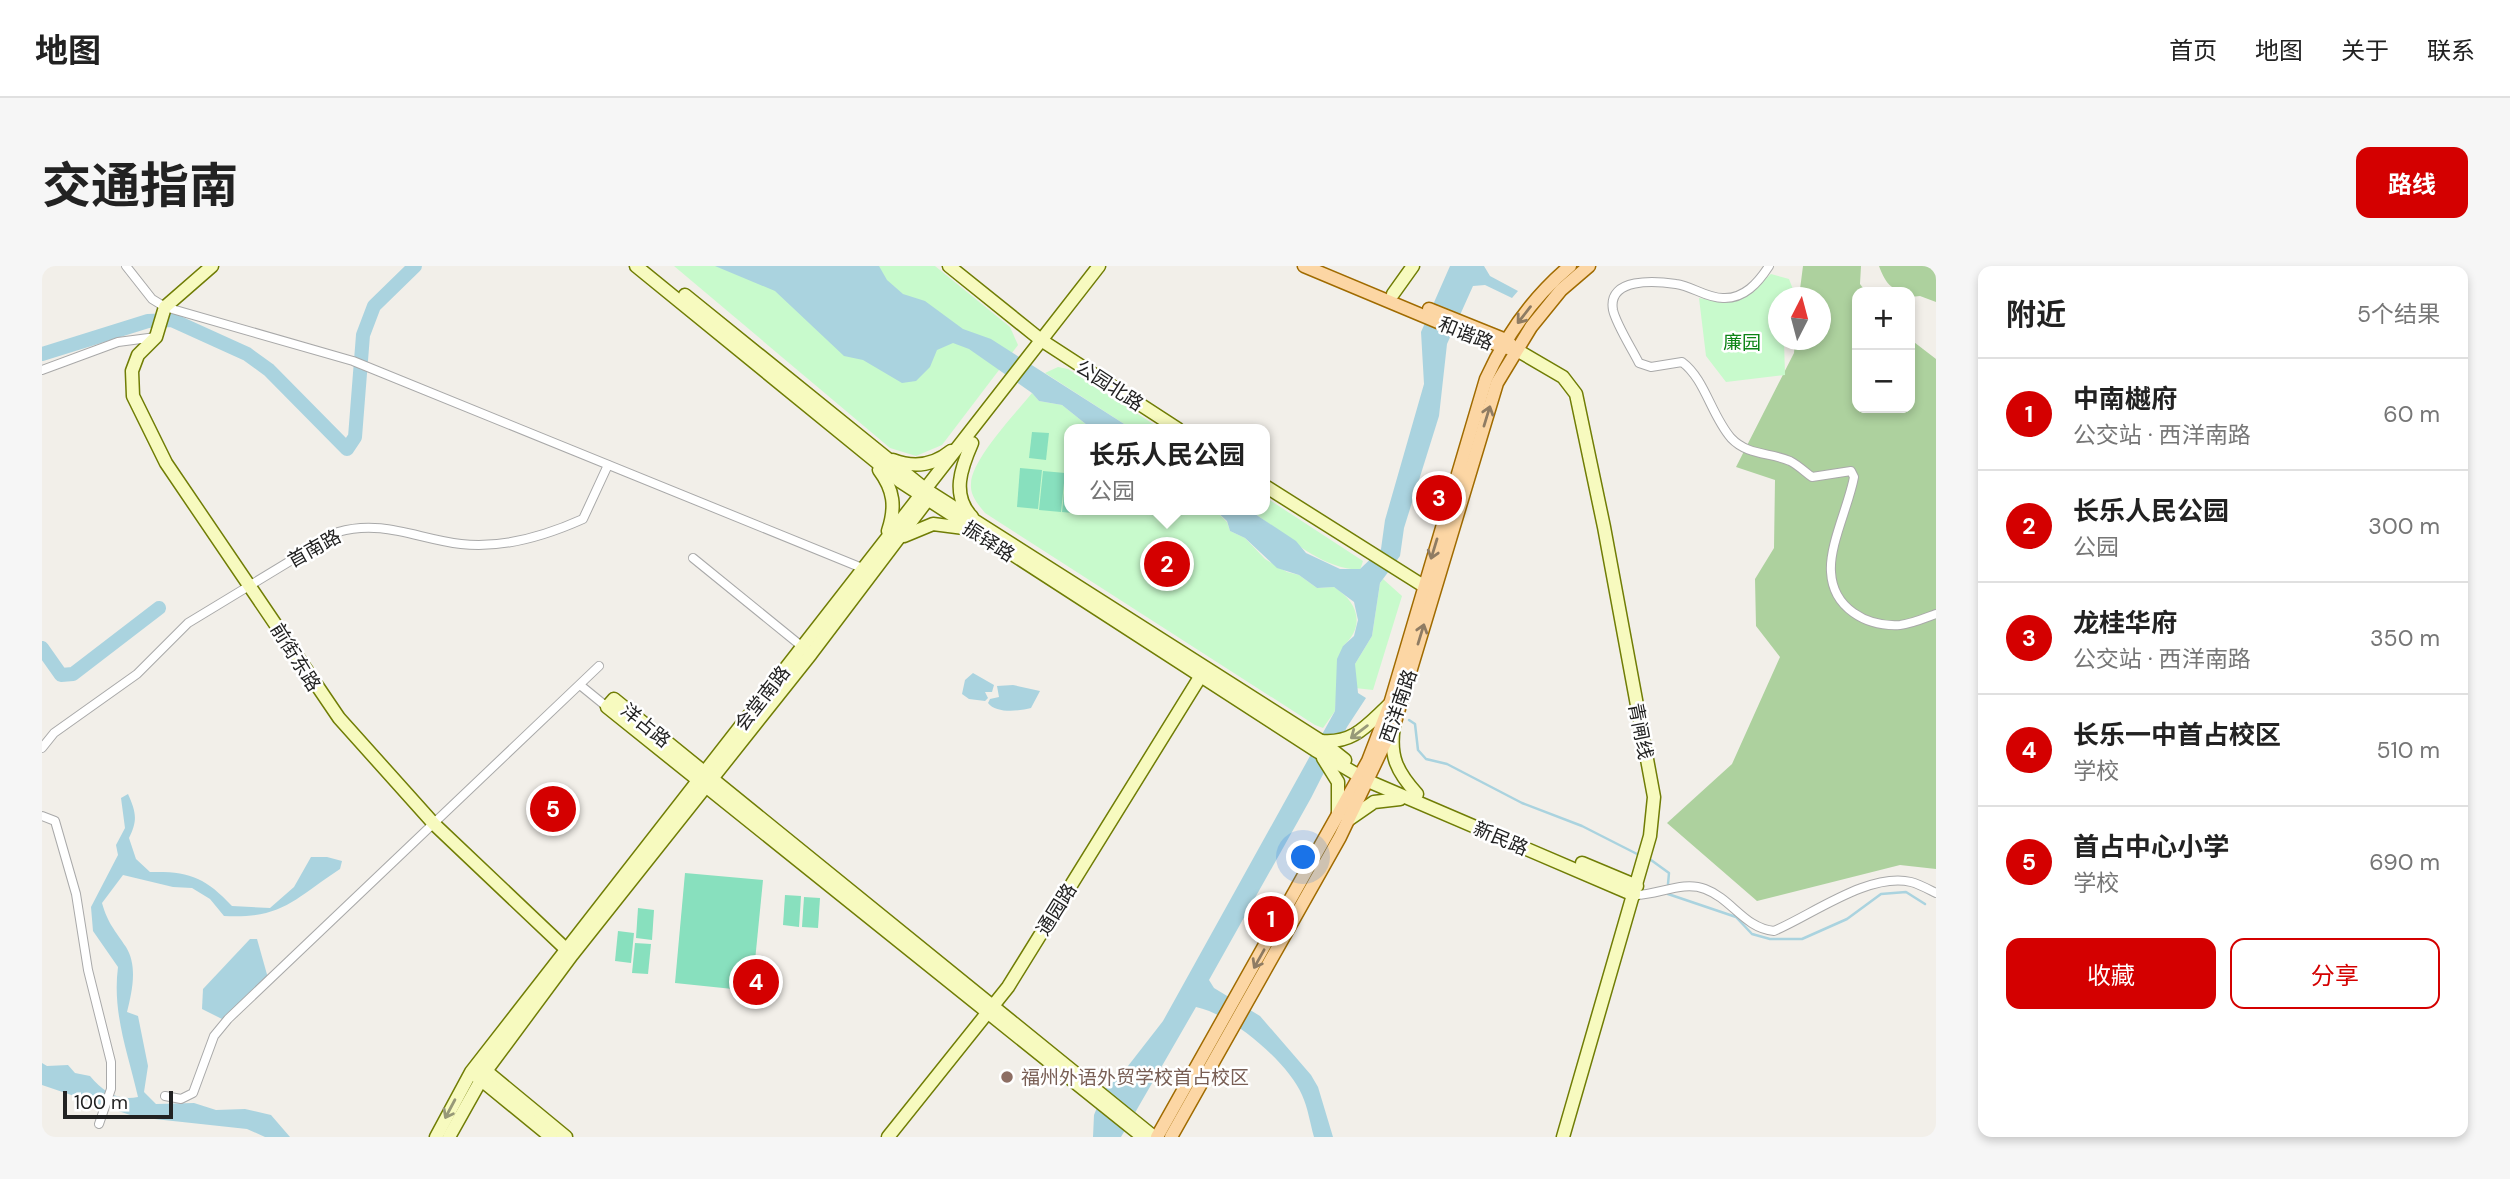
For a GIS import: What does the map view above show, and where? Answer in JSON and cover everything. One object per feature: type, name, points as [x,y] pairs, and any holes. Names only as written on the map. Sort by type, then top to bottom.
[{"type":"main road","points":[[164,310],[212,266]]},
{"type":"main road","name":"振铎路","points":[[636,266],[926,495],[1366,776]]},
{"type":"main road","name":"振铎路","points":[[649,266],[873,453]]},
{"type":"main road","name":"公园北路","points":[[949,266],[1045,342],[1170,424]]},
{"type":"main road","name":"会堂南路","points":[[436,1137],[479,1072],[569,952],[890,543],[1036,354],[1099,266]]},
{"type":"main road","name":"会堂南路","points":[[1045,342],[1109,266]]},
{"type":"main road","name":"和谐路","points":[[1304,266],[1507,345]]},
{"type":"main road","name":"和谐路","points":[[1325,266],[1394,294],[1427,313]]},
{"type":"main road","points":[[1394,294],[1413,266]]},
{"type":"main road","name":"西洋南路","points":[[1366,776],[1390,704],[1422,586],[1486,379],[1546,288],[1570,266]]},
{"type":"main road","name":"西洋南路","points":[[1171,1137],[1230,1023],[1395,722],[1507,345],[1589,266]]},
{"type":"main road","name":"前街东路","points":[[164,310],[156,337],[138,355],[132,371],[133,396],[178,483],[251,585],[321,697],[434,824],[569,952]]},
{"type":"main road","name":"青闸线","points":[[1507,345],[1572,385],[1583,421],[1654,797],[1650,836],[1563,1137]]},
{"type":"main road","points":[[873,453],[901,463],[927,464],[968,441]]},
{"type":"main road","points":[[968,441],[959,491],[977,529]]},
{"type":"main road","points":[[873,453],[893,496],[890,543]]},
{"type":"main road","points":[[1270,489],[1422,586]]},
{"type":"main road","points":[[890,543],[931,524],[977,529]]},
{"type":"main road","name":"通园路","points":[[898,1137],[994,1011],[1207,675]]},
{"type":"main road","points":[[1390,704],[1357,736],[1318,746],[1338,782],[1343,819],[1380,800],[1413,797],[1393,759],[1395,722]]},
{"type":"main road","name":"洋占路","points":[[607,707],[704,779],[1097,1094],[1138,1130],[1156,1137]]},
{"type":"main road","name":"新民路","points":[[1366,776],[1635,890]]},
{"type":"main road","name":"通园路","points":[[888,1137],[994,1011]]},
{"type":"main road","name":"西洋南路","points":[[1156,1137],[1230,1023]]},
{"type":"main road","points":[[479,1072],[551,1137]]},
{"type":"main road","points":[[479,1072],[566,1137]]},
{"type":"main road","name":"会堂南路","points":[[449,1137],[479,1072]]},
{"type":"street","points":[[126,266],[164,310],[353,361],[869,570]]},
{"type":"street","points":[[1769,266],[1751,290],[1722,298],[1675,284],[1630,284],[1619,289],[1613,298],[1613,312],[1639,363],[1651,367],[1673,360],[1682,362],[1693,370],[1713,412],[1740,445],[1753,452],[1791,462],[1812,477],[1851,471],[1854,477],[1850,499],[1831,572],[1838,596],[1850,612],[1872,623],[1901,625],[1936,614]]},
{"type":"street","points":[[42,370],[118,342],[156,337]]},
{"type":"street","name":"首南路","points":[[42,748],[54,733],[136,674],[188,623],[338,532],[359,526],[384,526],[464,545],[518,542],[550,534],[583,519],[608,465]]},
{"type":"street","points":[[693,558],[806,650]]},
{"type":"street","points":[[165,1096],[181,1099],[193,1093],[214,1036],[228,1018],[599,666]]},
{"type":"street","points":[[580,685],[607,707]]},
{"type":"street","points":[[42,816],[55,821],[76,894],[88,970],[111,1062],[111,1089],[99,1124]]},
{"type":"street","points":[[1635,890],[1650,896],[1684,886],[1704,888],[1759,930],[1774,931],[1866,886],[1891,880],[1911,882],[1936,893]]},
{"type":"green space","points":[[674,266],[935,266],[1010,327],[1018,345],[942,445],[916,456],[890,448]]},
{"type":"green space","points":[[1803,266],[1861,266],[1862,287],[1852,287],[1852,413],[1915,413],[1915,343],[1936,359],[1936,869],[1900,865],[1757,901],[1667,823],[1732,764],[1780,657],[1756,626],[1755,579],[1774,548],[1775,480],[1736,467],[1794,350],[1831,350],[1831,287],[1800,287]]},
{"type":"green space","points":[[1879,266],[1936,266],[1936,302],[1915,296],[1915,287],[1892,287]]},
{"type":"green space","name":"廉园","points":[[1771,274],[1789,279],[1792,287],[1768,287],[1768,350],[1784,350],[1785,375],[1726,382],[1706,356],[1699,298],[1731,301],[1754,289]]},
{"type":"green space","points":[[1058,367],[1068,369],[1153,424],[1124,424],[1045,373]]},
{"type":"green space","points":[[1032,393],[1039,401],[1062,405],[1086,424],[1064,424],[1064,515],[1220,515],[1227,522],[1230,531],[1245,538],[1265,559],[1287,572],[1299,575],[1317,588],[1334,587],[1349,600],[1357,622],[1355,630],[1343,646],[1355,664],[1372,636],[1380,583],[1383,579],[1402,596],[1373,690],[1337,686],[1335,711],[1323,728],[1315,725],[985,513],[975,500],[971,484],[978,462]]},
{"type":"green space","points":[[1032,432],[1049,433],[1046,460],[1029,458]]},
{"type":"green space","points":[[1020,468],[1042,470],[1038,509],[1017,507]]},
{"type":"green space","points":[[1043,471],[1064,473],[1061,512],[1039,510]]},
{"type":"green space","points":[[1270,500],[1363,561],[1360,570],[1344,568],[1315,556],[1257,515],[1270,515]]},
{"type":"green space","points":[[685,873],[763,880],[752,991],[675,983]]},
{"type":"green space","points":[[785,895],[801,896],[799,927],[783,925]]},
{"type":"green space","points":[[804,897],[820,898],[818,928],[802,927]]},
{"type":"green space","points":[[638,908],[654,910],[652,940],[636,938]]},
{"type":"green space","points":[[618,931],[634,933],[631,963],[615,961]]},
{"type":"green space","points":[[635,943],[651,944],[648,974],[632,973]]},
{"type":"water","points":[[715,266],[879,266],[887,280],[903,294],[925,301],[963,329],[991,339],[1124,424],[1086,424],[1062,405],[1039,401],[1032,393],[969,349],[953,343],[937,350],[930,367],[916,381],[902,383],[863,360],[844,356],[775,291]]},
{"type":"water","points":[[1450,266],[1484,266],[1490,276],[1518,291],[1512,298],[1485,285],[1473,286],[1447,344],[1439,416],[1404,528],[1400,556],[1380,583],[1372,636],[1355,664],[1358,693],[1366,698],[1347,727],[1311,798],[1209,980],[1214,988],[1260,1016],[1311,1075],[1318,1087],[1333,1137],[1314,1137],[1302,1095],[1272,1054],[1225,1019],[1196,1007],[1121,1137],[1093,1137],[1094,1115],[1104,1090],[1121,1075],[1163,1021],[1335,711],[1337,659],[1343,646],[1354,636],[1358,620],[1354,602],[1334,587],[1317,588],[1299,575],[1277,568],[1245,538],[1230,531],[1227,521],[1220,515],[1257,515],[1296,541],[1306,553],[1340,569],[1360,569],[1381,549],[1385,520],[1424,384],[1421,332]]},
{"type":"water","points":[[973,673],[994,685],[992,692],[985,692],[988,698],[985,701],[969,699],[962,694],[965,680]]},
{"type":"water","points":[[1013,685],[1040,691],[1031,708],[1002,710],[988,703],[990,699],[999,697],[997,686]]},
{"type":"water","points":[[128,794],[135,816],[129,838],[136,859],[150,872],[175,873],[196,878],[213,888],[232,906],[270,908],[294,887],[311,857],[342,861],[340,869],[299,898],[261,914],[224,916],[210,899],[192,888],[173,887],[123,875],[102,903],[109,922],[126,947],[132,962],[132,988],[127,1012],[138,1016],[148,1066],[144,1092],[156,1104],[194,1103],[216,1110],[245,1109],[271,1115],[290,1137],[265,1137],[247,1129],[136,1117],[42,1085],[42,1063],[47,1066],[68,1065],[75,1073],[90,1076],[111,1094],[124,1098],[138,1097],[119,1017],[118,967],[93,931],[91,907],[118,855],[116,845],[125,828],[121,798]]},
{"type":"water","points":[[250,939],[257,939],[268,978],[222,1019],[202,1009],[203,989]]},
{"type":"waterway","points":[[42,354],[148,321],[172,320],[247,354],[269,370],[347,449],[355,437],[363,335],[374,306],[415,266]]},
{"type":"waterway","points":[[42,648],[61,675],[73,674],[159,608]]},
{"type":"waterway","points":[[1409,720],[1415,724],[1418,750],[1426,759],[1447,764],[1522,803],[1582,826],[1639,855]]},
{"type":"waterway","points":[[1651,860],[1669,873],[1668,884]]},
{"type":"waterway","points":[[1668,894],[1736,917],[1752,934],[1770,939],[1802,939],[1847,919],[1881,894],[1906,892],[1925,904]]},
{"type":"place","name":"龙桂华府","points":[[1439,498]]},
{"type":"place","name":"长乐人民公园","points":[[1167,564]]},
{"type":"place","name":"首占中心小学","points":[[553,809]]},
{"type":"place","name":"中南樾府","points":[[1271,919]]},
{"type":"place","name":"长乐一中首占校区","points":[[756,982]]},
{"type":"place","name":"福州外语外贸学校首占校区","points":[[1007,1077]]}]
